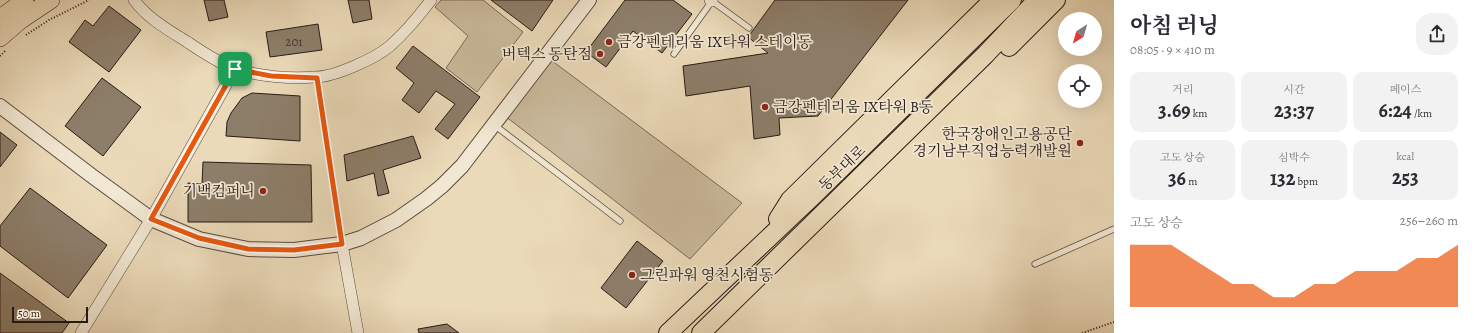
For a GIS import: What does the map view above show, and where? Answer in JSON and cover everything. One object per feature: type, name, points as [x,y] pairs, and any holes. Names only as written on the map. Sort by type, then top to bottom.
[{"type":"highway","points":[[760,247],[790,200],[993,0]]},
{"type":"highway","name":"동부대로","points":[[668,333],[760,247],[1012,0]]},
{"type":"highway","name":"동부대로","points":[[701,333],[980,59],[1037,0]]},
{"type":"highway","points":[[742,293],[804,243],[981,75],[1056,0]]},
{"type":"main road","points":[[0,18],[25,0]]},
{"type":"main road","points":[[4,43],[21,20],[51,0]]},
{"type":"street","points":[[134,0],[138,6],[160,25],[193,46],[235,69],[271,76],[317,78],[361,64],[390,46],[416,19],[431,0]]},
{"type":"street","points":[[0,106],[151,219],[199,238],[248,249],[294,250],[342,244],[361,238],[396,220],[442,186],[462,166],[588,0]]},
{"type":"street","points":[[81,333],[151,219],[235,69]]},
{"type":"street","points":[[342,244],[358,333]]},
{"type":"lane","points":[[674,54],[711,1],[749,28]]},
{"type":"lane","points":[[493,124],[620,221]]},
{"type":"lane","points":[[1036,264],[1114,228]]},
{"type":"path","points":[[24,36],[49,20],[89,0]]},
{"type":"path","points":[[0,56],[4,43]]},
{"type":"path","points":[[317,78],[342,244]]},
{"type":"path","points":[[1082,333],[1114,322]]},
{"type":"shaded area","points":[[441,0],[483,0],[523,32],[477,92],[446,68],[468,36],[435,7]]},
{"type":"shaded area","points":[[547,57],[742,203],[690,259],[505,116]]},
{"type":"building","points":[[204,0],[224,0],[228,17],[209,21]]},
{"type":"building","points":[[348,0],[369,0],[372,19],[353,23]]},
{"type":"building","points":[[491,0],[553,0],[532,31]]},
{"type":"building","name":"금강펜테리움 IX타워 스테이동","points":[[625,0],[673,0],[692,14],[662,53],[633,31],[606,67],[586,52]]},
{"type":"building","points":[[775,0],[908,0],[818,116],[779,118],[780,135],[754,139],[750,86],[686,96],[683,66],[768,53],[748,37]]},
{"type":"building","points":[[109,6],[141,30],[109,72],[69,42],[85,20],[93,26]]},
{"type":"building","points":[[318,24],[322,50],[270,57],[266,32]]},
{"type":"building","points":[[413,46],[480,97],[448,139],[435,129],[455,104],[436,91],[419,113],[402,100],[414,83],[396,68]]},
{"type":"building","points":[[102,78],[141,107],[103,156],[65,126]]},
{"type":"building","points":[[252,93],[300,96],[300,141],[226,136],[227,122],[231,113],[242,98]]},
{"type":"building","points":[[0,132],[17,145],[0,167]]},
{"type":"building","points":[[413,136],[421,158],[383,170],[389,193],[378,196],[374,173],[347,181],[344,155]]},
{"type":"building","points":[[203,162],[311,165],[312,222],[188,222],[188,183],[202,184]]},
{"type":"building","points":[[30,188],[107,245],[68,298],[0,246],[0,226]]},
{"type":"building","name":"그린파워 영천시험동","points":[[637,241],[663,261],[626,308],[601,288]]},
{"type":"building","points":[[0,273],[69,323],[62,333],[0,333]]},
{"type":"building","points":[[447,324],[459,333],[419,333],[418,329]]},
{"type":"place","name":"금강펜테리움 IX타워 스테이동","points":[[609,42]]},
{"type":"place","name":"버텍스 동탄점","points":[[600,54]]},
{"type":"place","name":"금강펜테리움 IX타워 B동","points":[[765,107]]},
{"type":"place","name":"한국장애인고용공단 경기남부직업능력개발원","points":[[1080,143]]},
{"type":"place","name":"기백컴퍼니","points":[[263,191]]},
{"type":"place","name":"그린파워 영천시험동","points":[[632,275]]},
{"type":"route","points":[[235,69],[271,76],[317,78],[342,244],[294,250],[248,249],[199,238],[151,219],[235,69]]}]
